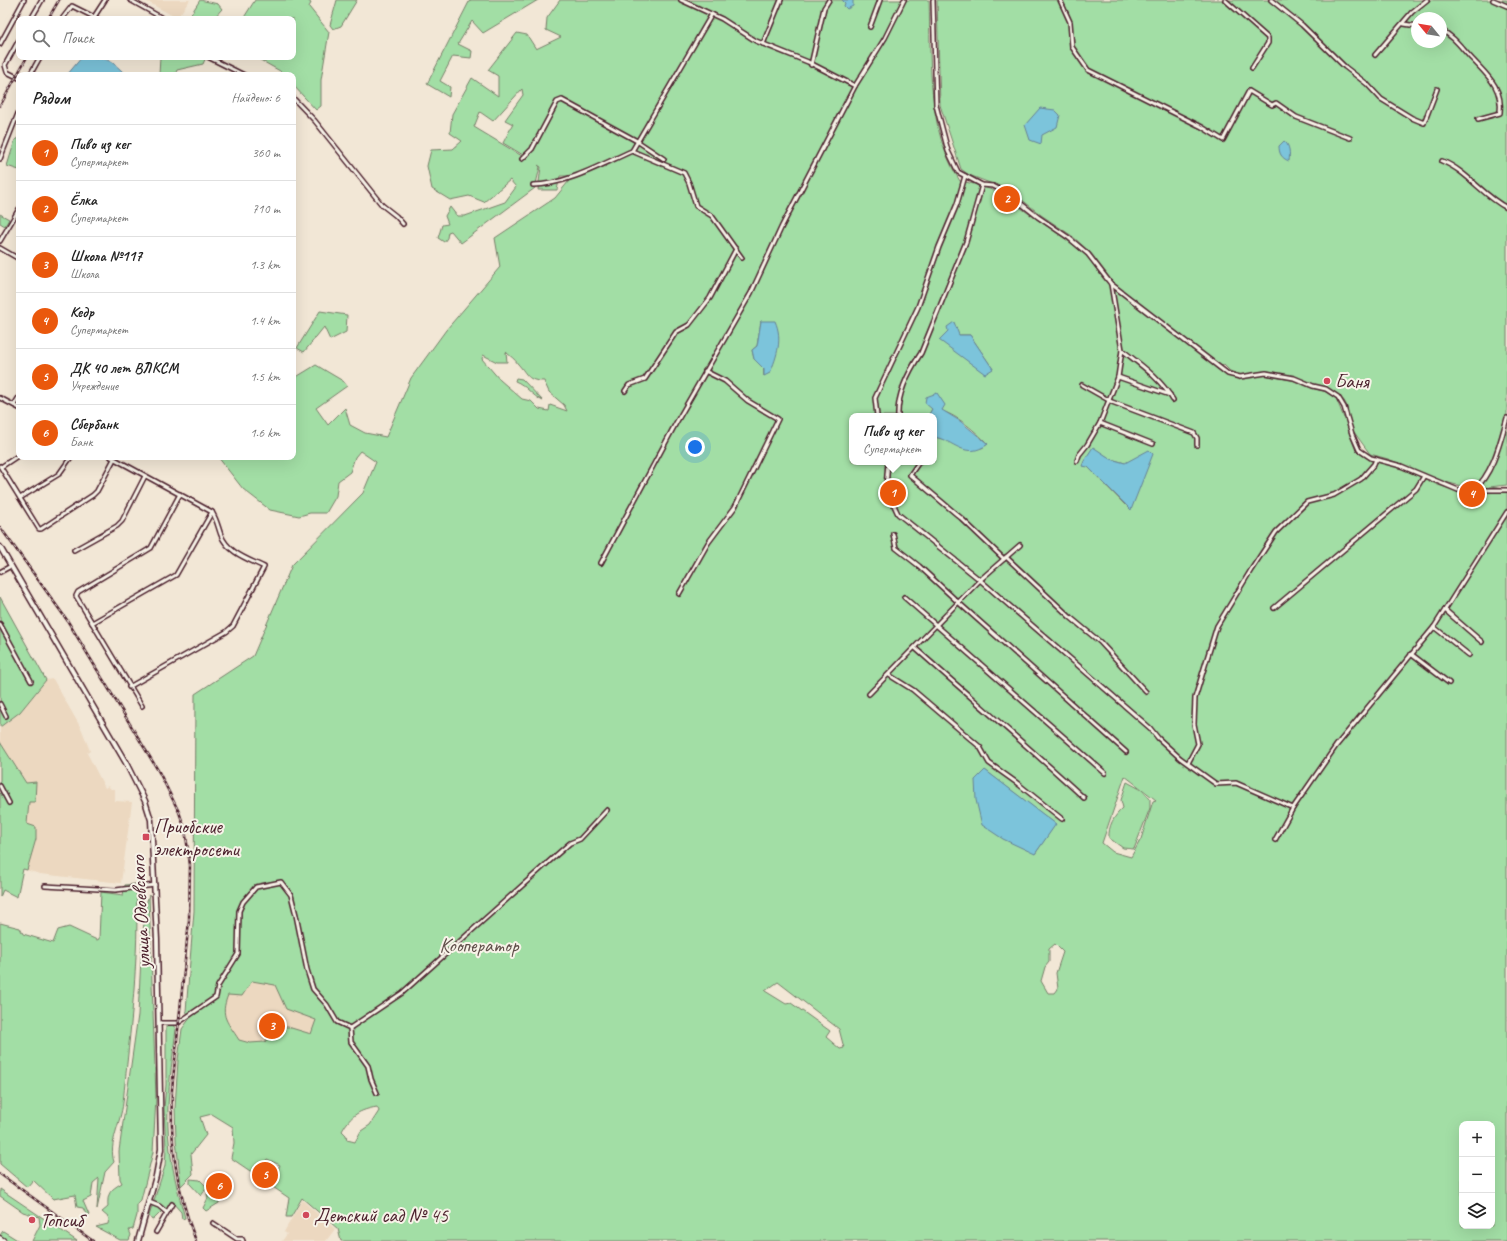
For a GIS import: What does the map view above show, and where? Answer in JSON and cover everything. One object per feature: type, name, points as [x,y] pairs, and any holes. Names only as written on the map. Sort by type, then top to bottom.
[{"type":"street","points":[[0,44],[24,0]]},
{"type":"street","points":[[33,16],[42,0]]},
{"type":"street","points":[[97,16],[105,0]]},
{"type":"street","points":[[130,0],[159,16]]},
{"type":"street","points":[[681,0],[688,1],[763,44],[856,86]]},
{"type":"street","points":[[763,44],[780,0]]},
{"type":"street","points":[[811,65],[824,8],[829,0]]},
{"type":"street","points":[[870,27],[880,0]]},
{"type":"street","points":[[600,563],[705,371],[751,293],[782,226],[856,86],[885,38],[904,0]]},
{"type":"street","points":[[933,0],[936,105],[948,151],[958,172],[982,185],[993,186],[1009,194],[1038,217],[1069,238],[1088,254],[1111,284],[1228,374],[1240,377],[1266,373],[1294,378],[1313,386],[1326,389],[1338,396],[1344,408],[1352,434],[1359,450],[1376,459],[1401,466],[1458,490],[1507,490]]},
{"type":"street","points":[[1060,0],[1070,22],[1072,46],[1088,70],[1202,127],[1223,140],[1249,91],[1272,105],[1276,103],[1296,117],[1350,138]]},
{"type":"street","points":[[1225,0],[1268,38],[1268,43],[1252,68]]},
{"type":"street","points":[[1271,0],[1302,25],[1345,68],[1367,84],[1381,99],[1412,118],[1424,123],[1437,89]]},
{"type":"street","points":[[1375,55],[1404,24],[1412,12],[1427,0]]},
{"type":"street","points":[[1493,0],[1507,6]]},
{"type":"street","points":[[64,16],[72,6],[92,16]]},
{"type":"street","points":[[534,185],[548,185],[562,181],[632,151],[712,14]]},
{"type":"street","points":[[1404,24],[1411,25]]},
{"type":"street","points":[[1447,34],[1459,43],[1472,60],[1491,77],[1495,86],[1501,103],[1500,113],[1478,119]]},
{"type":"street","points":[[16,45],[5,65],[7,72],[16,76]]},
{"type":"street","points":[[32,72],[38,60]]},
{"type":"street","points":[[214,60],[238,72]]},
{"type":"street","points":[[522,159],[532,149],[557,102],[562,100],[637,141],[664,159]]},
{"type":"street","points":[[296,101],[328,136],[382,205],[396,216],[403,224]]},
{"type":"street","points":[[0,159],[16,119]]},
{"type":"street","points":[[632,151],[684,173],[689,183],[696,206],[712,216],[742,258]]},
{"type":"street","points":[[1442,161],[1454,166],[1475,186],[1507,208]]},
{"type":"street","points":[[877,413],[875,398],[918,307],[939,247],[957,204],[965,176]]},
{"type":"street","points":[[898,413],[898,404],[910,369],[921,353],[966,242],[982,185]]},
{"type":"street","points":[[0,241],[16,215]]},
{"type":"street","points":[[0,248],[16,257]]},
{"type":"street","points":[[625,391],[629,385],[646,379],[676,332],[689,325],[710,298],[736,249]]},
{"type":"street","points":[[1077,461],[1079,455],[1087,445],[1100,423],[1118,377],[1122,350],[1111,284]]},
{"type":"street","points":[[1122,350],[1145,368],[1168,391],[1173,400]]},
{"type":"street","points":[[679,594],[708,543],[735,507],[778,419],[748,401],[725,382],[705,371]]},
{"type":"street","points":[[1118,377],[1170,395]]},
{"type":"street","points":[[1082,385],[1108,400],[1194,433],[1197,438],[1197,445]]},
{"type":"street","points":[[0,398],[14,405],[16,402]]},
{"type":"street","points":[[1473,491],[1484,480],[1507,418]]},
{"type":"street","points":[[1100,423],[1153,444]]},
{"type":"street","points":[[16,457],[0,467],[39,529],[93,495],[97,491],[112,460]]},
{"type":"street","points":[[1188,763],[1198,744],[1194,724],[1195,698],[1217,626],[1251,570],[1276,532],[1307,502],[1334,495],[1361,480],[1374,464],[1376,459]]},
{"type":"street","points":[[20,498],[59,474],[69,460]]},
{"type":"street","points":[[117,460],[212,512],[217,519],[222,537],[229,547],[238,554],[264,567],[233,626],[226,632],[129,687]]},
{"type":"street","points":[[888,465],[886,488],[898,514],[980,580],[1150,728],[1158,738],[1216,784],[1236,783],[1293,808]]},
{"type":"street","points":[[917,465],[910,475],[961,518],[1070,618],[1100,642],[1146,692]]},
{"type":"street","points":[[74,550],[117,526],[122,520],[145,476]]},
{"type":"street","points":[[1274,608],[1416,489],[1424,476]]},
{"type":"street","points":[[142,706],[129,687],[76,596],[78,592],[151,548],[180,494]]},
{"type":"street","points":[[92,623],[176,575],[212,512]]},
{"type":"street","points":[[1274,840],[1293,808],[1336,746],[1434,627],[1507,512]]},
{"type":"street","points":[[893,534],[896,548],[920,566],[959,604],[1126,752]]},
{"type":"street","points":[[869,694],[959,604],[980,580],[1020,545]]},
{"type":"street","name":"улица Одоевского","points":[[0,547],[126,763],[145,801],[151,820],[155,885],[161,1149],[149,1202],[138,1241]]},
{"type":"street","points":[[0,572],[11,566]]},
{"type":"street","points":[[904,597],[1104,773]]},
{"type":"street","points":[[1445,610],[1482,642]]},
{"type":"street","points":[[0,624],[31,681]]},
{"type":"street","points":[[1434,627],[1469,655]]},
{"type":"street","points":[[915,648],[987,712],[1006,726],[1084,798]]},
{"type":"street","points":[[1411,654],[1449,683]]},
{"type":"street","points":[[889,675],[913,690],[980,747],[988,763],[1017,783],[1062,819]]},
{"type":"street","points":[[0,704],[6,716]]},
{"type":"street","points":[[0,786],[9,803]]},
{"type":"street","points":[[350,1028],[402,993],[570,843],[580,840],[607,810]]},
{"type":"street","points":[[159,1023],[178,1023],[216,997],[218,986],[238,954],[239,911],[244,902],[256,887],[281,882],[291,895],[307,970],[313,990],[330,1009],[337,1022],[350,1028]]},
{"type":"street","points":[[45,886],[116,890],[155,885]]},
{"type":"street","points":[[350,1028],[351,1042],[368,1066],[371,1079],[377,1092]]},
{"type":"street","points":[[149,1202],[159,1206],[166,1212]]},
{"type":"street","points":[[156,1232],[166,1212],[172,1204]]},
{"type":"street","points":[[213,1223],[237,1240],[242,1239],[242,1241]]},
{"type":"shaded area","points":[[144,0],[190,0],[178,16],[173,16]]},
{"type":"shaded area","points":[[53,679],[82,730],[90,751],[87,753],[105,788],[108,786],[111,789],[115,789],[115,801],[132,802],[121,883],[40,874],[26,870],[36,839],[27,825],[29,802],[36,782],[26,783],[0,742],[0,727],[20,712],[46,680]]},
{"type":"shaded area","points":[[248,970],[277,983],[321,1016],[315,1036],[245,1068],[216,1002]]},
{"type":"shaded area","name":"Детский сад № 45","points":[[302,1200],[335,1229],[326,1241],[282,1241],[287,1234],[284,1232]]},
{"type":"green space","points":[[200,0],[218,4],[222,9],[216,16],[190,16]]},
{"type":"green space","points":[[255,0],[307,0],[311,3],[309,7],[329,32],[321,80],[321,106],[316,110],[296,88],[296,72],[281,72],[260,60],[296,60],[296,16],[245,16]]},
{"type":"green space","points":[[337,0],[357,0],[341,26],[333,29],[330,25]]},
{"type":"green space","points":[[470,0],[538,0],[483,33],[472,21],[458,44],[472,51],[471,58],[453,56],[440,81],[450,87],[449,97],[427,84]]},
{"type":"green space","name":"Кооператор","points":[[560,0],[929,0],[932,94],[941,139],[949,161],[960,181],[984,187],[1002,195],[1056,232],[1085,255],[1106,282],[1115,290],[1110,278],[1091,253],[1072,236],[1041,215],[1011,191],[969,175],[961,169],[940,105],[937,0],[1507,0],[1507,485],[1489,487],[1488,491],[1507,492],[1507,1241],[341,1241],[338,1229],[302,1198],[291,1217],[286,1217],[289,1198],[270,1185],[280,1165],[267,1159],[256,1175],[231,1158],[234,1143],[233,1127],[212,1114],[200,1117],[206,1135],[191,1154],[193,1174],[181,1186],[176,1140],[175,1108],[178,1060],[182,1029],[190,1018],[186,1011],[194,911],[195,694],[253,656],[292,565],[363,493],[376,462],[360,451],[355,457],[350,472],[338,481],[336,496],[326,513],[310,513],[299,516],[270,510],[243,489],[220,460],[296,460],[296,377],[316,365],[343,381],[347,386],[316,408],[328,425],[345,408],[350,425],[365,433],[386,437],[411,378],[446,330],[500,267],[495,238],[555,198],[573,176],[560,176],[557,190],[538,190],[541,167],[538,165],[540,167],[535,188],[461,243],[451,231],[448,232],[447,238],[444,242],[438,238],[442,225],[448,224],[445,216],[450,207],[457,216],[465,216],[505,202],[516,187],[510,180],[484,202],[469,196],[450,200],[432,189],[427,166],[431,150],[453,149],[462,141],[450,133],[452,114],[472,78],[498,96],[498,76],[488,70],[517,33],[527,35],[536,49],[561,37],[546,30],[547,18]],"holes":[[[522,89],[523,95],[505,120],[513,124],[503,143],[523,155],[522,156],[474,127],[480,112],[493,121]],[[761,321],[764,369],[754,359],[752,350],[757,346]],[[948,331],[959,335],[970,335],[993,369],[939,340]],[[506,352],[528,377],[534,380],[544,381],[549,392],[564,405],[567,411],[550,405],[549,411],[539,409],[531,401],[522,399],[500,380],[482,359],[483,355],[497,362],[507,362]],[[1224,365],[1230,371],[1240,375],[1240,380],[1226,375],[1216,368]],[[1267,371],[1290,376],[1335,393],[1344,401],[1347,406],[1348,413],[1344,418],[1336,398],[1324,391],[1311,388],[1292,380],[1268,376]],[[1349,432],[1350,434],[1354,432],[1370,454],[1388,459],[1441,481],[1465,487],[1466,492],[1463,493],[1438,485],[1391,463],[1370,460],[1356,451]],[[1093,448],[1111,459],[1125,463],[1125,505],[1088,467]],[[986,771],[1055,824],[1035,854],[975,780]],[[1125,776],[1156,800],[1153,801],[1141,839],[1131,857],[1113,852],[1102,843]],[[1055,944],[1063,952],[1056,973],[1058,989],[1055,993],[1048,993],[1041,981],[1045,967],[1049,962],[1049,949]],[[252,981],[275,985],[286,1009],[316,1020],[311,1034],[288,1027],[276,1027],[265,1042],[250,1043],[239,1040],[226,1019],[224,1009],[225,1003],[228,995],[242,996]],[[778,982],[839,1029],[844,1048],[840,1049],[826,1037],[830,1031],[791,1003],[786,1004],[765,991]],[[377,1107],[379,1111],[370,1125],[361,1131],[355,1142],[347,1140],[346,1135],[342,1131],[352,1117],[360,1112]]]},
{"type":"green space","points":[[160,60],[205,60],[203,64],[177,70],[176,72],[159,72]]},
{"type":"green space","points":[[16,139],[16,169],[7,166]]},
{"type":"green space","points":[[0,214],[9,219],[5,226],[0,223]]},
{"type":"green space","points":[[320,311],[347,315],[346,332],[330,340],[324,327],[304,352],[297,348]]},
{"type":"green space","points":[[516,378],[522,379],[543,401],[515,381]]},
{"type":"green space","points":[[0,597],[46,680],[20,712],[0,727]]},
{"type":"green space","points":[[0,742],[26,783],[36,782],[35,802],[29,802],[27,824],[36,827],[36,839],[27,870],[23,869],[17,897],[3,890],[0,897]]},
{"type":"green space","points":[[1127,782],[1142,790],[1150,799],[1150,808],[1134,849],[1123,848],[1109,838],[1112,822],[1123,808],[1121,800]]},
{"type":"green space","points":[[136,884],[137,939],[122,1110],[114,1140],[114,1162],[105,1172],[97,1209],[99,1178],[93,1183],[91,1197],[83,1201],[89,1215],[87,1216],[83,1208],[77,1207],[75,1195],[53,1199],[33,1180],[27,1187],[0,1164],[0,923],[20,928],[23,934],[53,943],[58,930],[69,927],[97,940],[99,939],[101,892],[123,895],[125,885]]},
{"type":"green space","points":[[149,895],[156,1098],[153,1152],[141,1200],[137,1204],[137,1215],[133,1229],[129,1230],[131,1235],[129,1240],[120,1240],[96,1227],[108,1224],[109,1218],[102,1212],[108,1207],[110,1192],[122,1183],[120,1179],[119,1151],[138,1015],[142,939]]},
{"type":"green space","points":[[172,1024],[176,1029],[170,1077],[168,1135],[175,1177],[185,1218],[182,1219],[181,1212],[172,1202],[166,1210],[164,1209],[152,1220],[149,1216],[165,1166],[166,1148],[164,1108],[166,1085],[166,1026]]},
{"type":"green space","points":[[190,1179],[200,1180],[207,1187],[201,1196],[190,1184]]},
{"type":"green space","points":[[0,1189],[77,1241],[32,1241],[40,1225],[39,1217],[23,1212],[0,1196]]},
{"type":"green space","points":[[211,1191],[219,1194],[219,1203],[206,1211],[203,1208],[208,1198],[207,1194]]},
{"type":"green space","points":[[3,1231],[19,1241],[8,1241],[0,1235]]},
{"type":"water","points":[[842,0],[853,0],[853,6],[847,9]]},
{"type":"water","points":[[80,60],[107,60],[123,72],[70,72]]},
{"type":"water","points":[[1040,108],[1055,110],[1060,115],[1057,127],[1042,135],[1041,144],[1030,140],[1025,125]]},
{"type":"water","points":[[1284,141],[1288,147],[1289,161],[1282,157],[1279,151],[1279,146]]},
{"type":"water","points":[[761,321],[775,321],[779,334],[775,360],[770,373],[764,376],[764,369],[754,359],[752,350],[757,346]]},
{"type":"water","points":[[954,322],[959,335],[970,335],[993,369],[985,374],[939,340],[948,331],[947,327]]},
{"type":"water","points":[[937,393],[945,405],[942,410],[960,421],[988,444],[980,449],[966,450],[937,438],[937,413],[930,413],[932,409],[925,403],[926,397]]},
{"type":"water","points":[[1093,447],[1111,459],[1125,463],[1149,450],[1153,454],[1131,510],[1088,467],[1082,466]]},
{"type":"water","points":[[985,770],[1056,824],[1035,854],[1003,839],[982,825],[976,800],[975,780]]},
{"type":"railway","points":[[50,16],[59,0]]},
{"type":"railway","points":[[19,72],[25,60]]},
{"type":"railway","points":[[0,106],[16,77]]},
{"type":"railway","points":[[0,527],[67,620],[159,772],[179,812],[185,829],[190,865],[189,920],[172,1090],[172,1129],[173,1148],[179,1185],[196,1241]]},
{"type":"railway","points":[[0,1174],[93,1241]]},
{"type":"place","name":"Ёлка","points":[[1007,199]]},
{"type":"place","name":"Баня","points":[[1327,381]]},
{"type":"place","name":"Пиво из кег","points":[[893,493]]},
{"type":"place","name":"Кедр","points":[[1472,494]]},
{"type":"place","name":"Приобские электросети","points":[[146,837]]},
{"type":"place","name":"Школа №117","points":[[272,1026]]},
{"type":"place","name":"ДК 40 лет ВЛКСМ","points":[[265,1175]]},
{"type":"place","name":"Сбербанк","points":[[219,1186]]},
{"type":"place","name":"Детский сад № 45","points":[[306,1215]]},
{"type":"place","name":"Топсиб","points":[[32,1220]]}]
